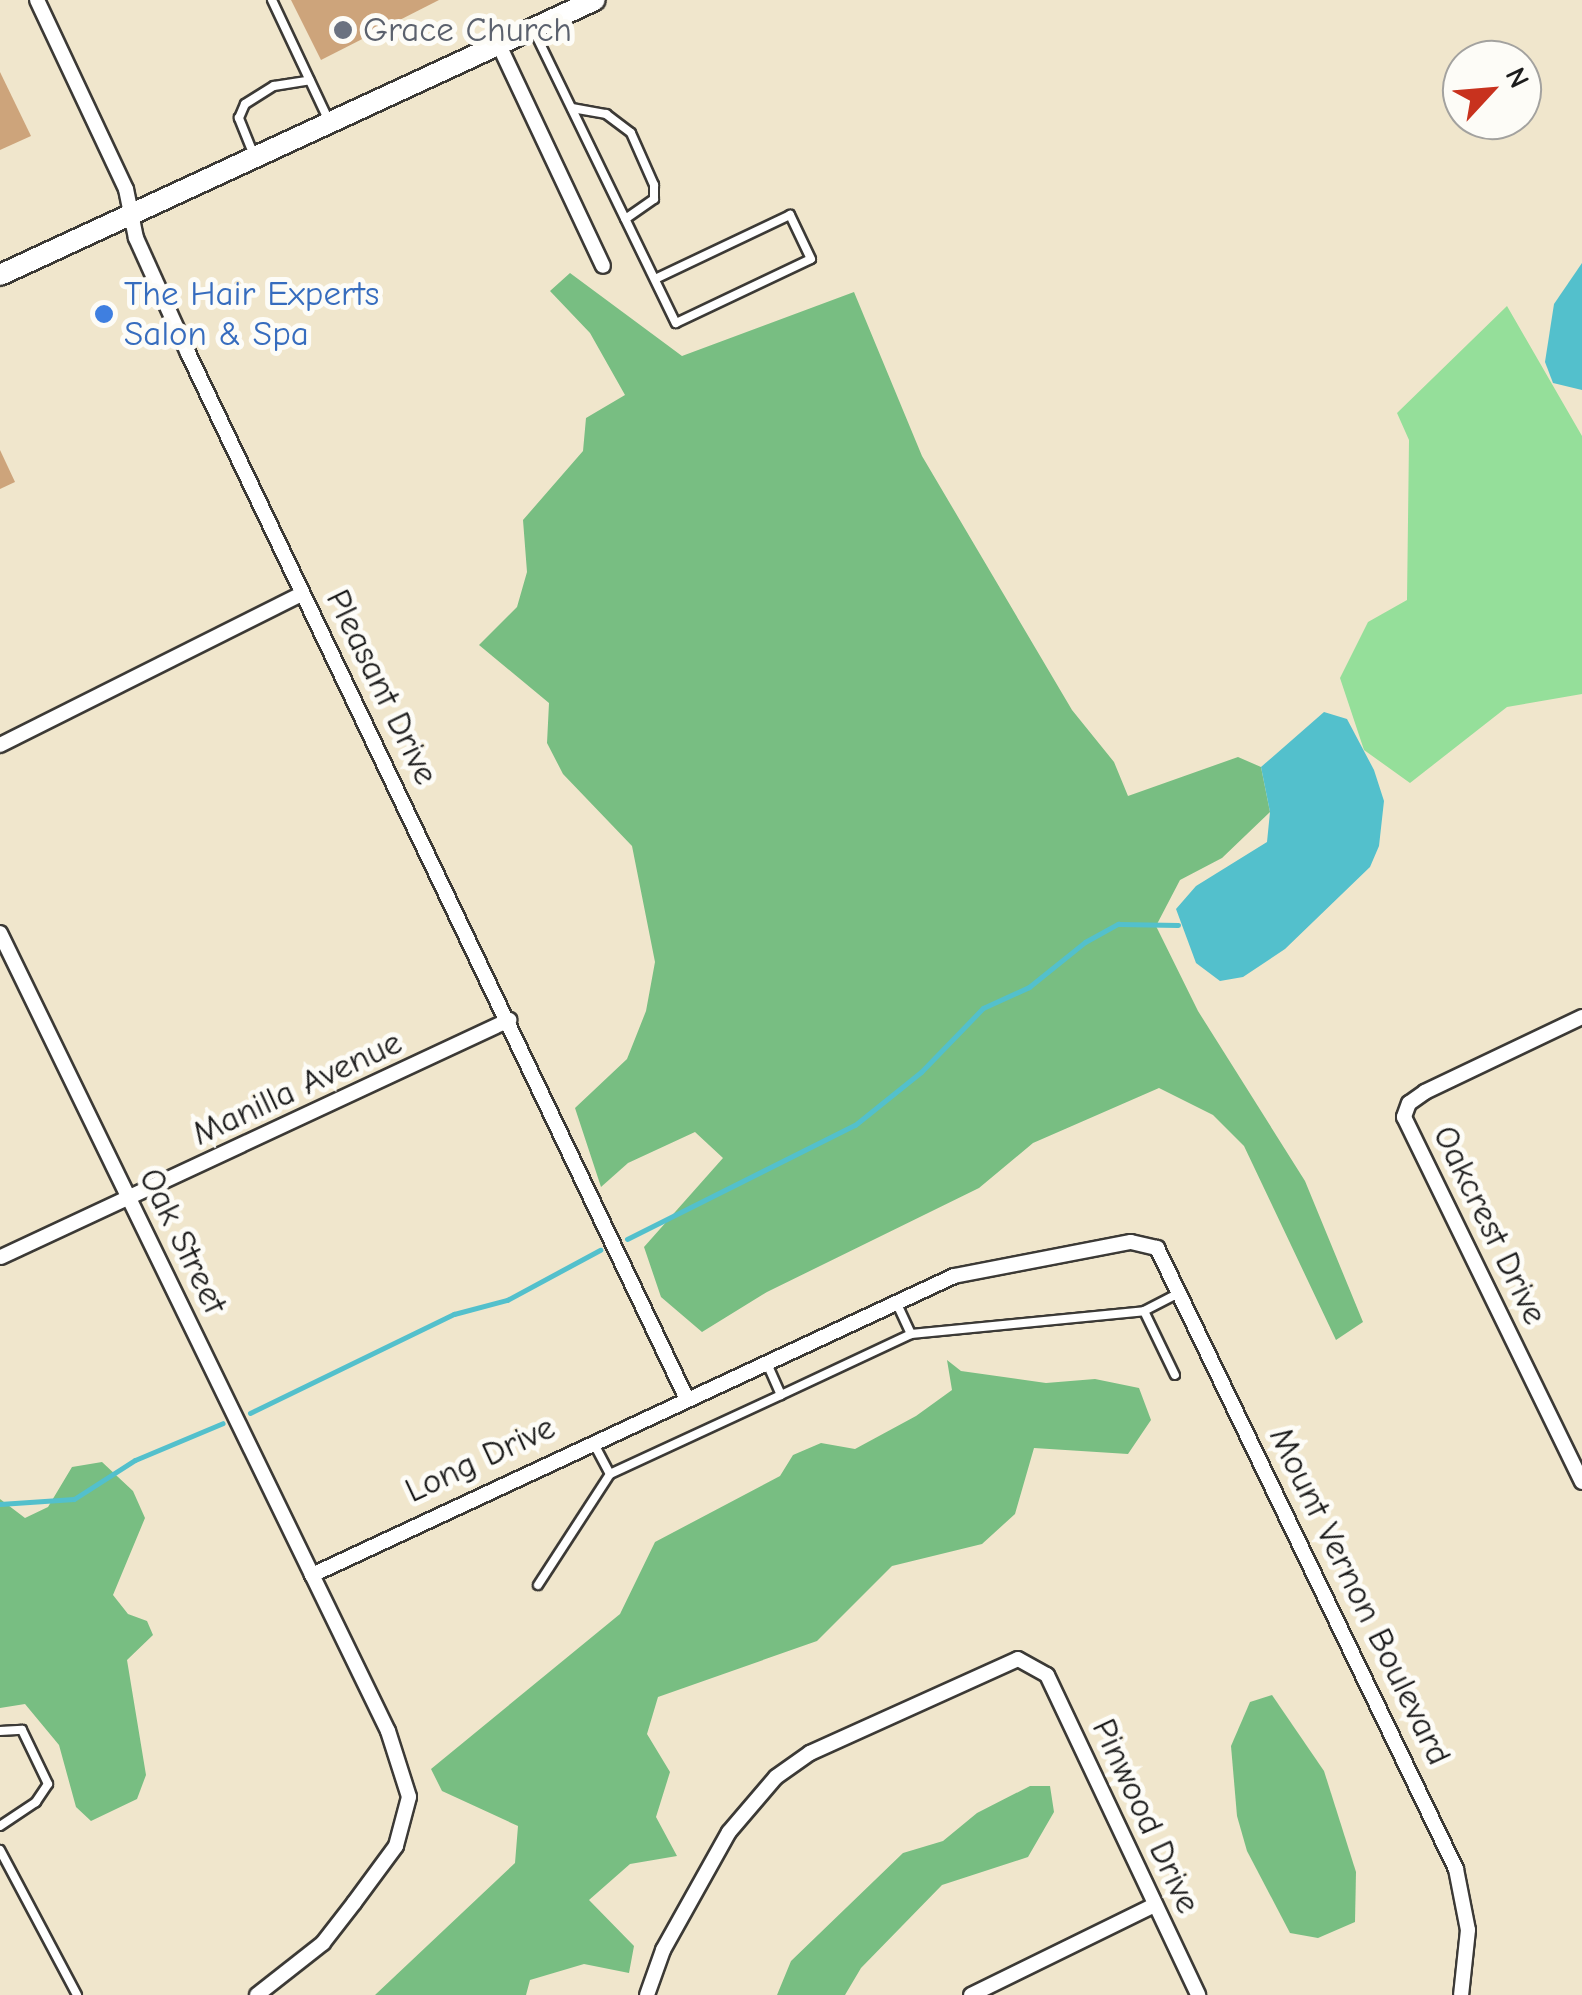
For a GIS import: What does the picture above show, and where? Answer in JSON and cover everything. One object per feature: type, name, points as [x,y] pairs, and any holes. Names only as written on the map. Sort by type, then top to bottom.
[{"type":"main road","points":[[0,275],[594,0]]},
{"type":"street","name":"Pleasant Drive","points":[[36,0],[126,189],[130,215],[302,594],[686,1397]]},
{"type":"street","points":[[499,45],[602,266]]},
{"type":"street","points":[[0,744],[302,594]]},
{"type":"street","name":"Oak Street","points":[[0,933],[312,1575]]},
{"type":"street","name":"Oakcrest Drive","points":[[1582,1017],[1409,1103],[1404,1117],[1582,1482]]},
{"type":"street","name":"Manilla Avenue","points":[[1,1257],[129,1201],[509,1020]]},
{"type":"street","name":"Long Drive","points":[[312,1575],[591,1440],[896,1302],[977,1270],[1145,1244]]},
{"type":"street","name":"Mount Vernon Boulevard","points":[[1145,1244],[1165,1256],[1456,1869],[1468,1930],[1461,1995]]},
{"type":"street","points":[[257,1995],[322,1942],[396,1846],[409,1812],[388,1731],[312,1575]]},
{"type":"street","name":"Pinwood Drive","points":[[646,1995],[663,1950],[729,1832],[776,1778],[810,1754],[994,1666],[1018,1659],[1037,1664],[1198,1995]]},
{"type":"street","points":[[971,1995],[1155,1905]]},
{"type":"lane","points":[[272,0],[330,123]]},
{"type":"lane","points":[[533,29],[676,323],[811,258],[790,215],[655,279]]},
{"type":"lane","points":[[255,158],[240,128],[241,110],[274,86],[310,80]]},
{"type":"lane","points":[[572,108],[606,114],[630,133],[654,185],[654,199],[625,219]]},
{"type":"lane","points":[[538,1585],[610,1474],[911,1334],[1144,1310],[1182,1292]]},
{"type":"lane","points":[[896,1302],[911,1334]]},
{"type":"lane","points":[[1144,1310],[1175,1375]]},
{"type":"lane","points":[[765,1361],[781,1395]]},
{"type":"lane","points":[[591,1440],[610,1474]]},
{"type":"lane","points":[[0,1731],[22,1730],[48,1784],[36,1802],[0,1826]]},
{"type":"lane","points":[[0,1850],[77,1995]]},
{"type":"green space","points":[[570,273],[682,356],[854,292],[922,456],[1072,710],[1114,762],[1128,796],[1238,757],[1261,767],[1270,812],[1222,858],[1180,880],[1156,926],[1198,1011],[1305,1181],[1363,1322],[1336,1340],[1244,1146],[1213,1115],[1159,1088],[1033,1143],[979,1188],[767,1292],[702,1332],[661,1297],[644,1247],[723,1158],[695,1132],[628,1163],[601,1187],[575,1108],[627,1059],[646,1011],[655,962],[632,846],[563,774],[547,743],[549,703],[479,645],[517,607],[527,572],[523,520],[583,451],[586,418],[625,395],[590,333],[550,291]]},
{"type":"green space","points":[[1507,306],[1582,436],[1582,694],[1507,707],[1410,783],[1364,750],[1340,678],[1368,622],[1407,600],[1409,440],[1397,413]]},
{"type":"green space","points":[[947,1360],[961,1371],[1046,1383],[1095,1379],[1139,1388],[1151,1420],[1128,1454],[1034,1448],[1015,1514],[982,1544],[892,1566],[817,1641],[658,1697],[647,1734],[670,1772],[656,1817],[677,1856],[630,1864],[589,1900],[634,1946],[629,1973],[584,1964],[530,1980],[526,1995],[375,1995],[515,1863],[518,1826],[442,1791],[431,1769],[620,1614],[655,1542],[780,1476],[793,1455],[821,1443],[855,1449],[916,1416],[952,1390]]},
{"type":"green space","points":[[102,1462],[133,1491],[145,1518],[113,1595],[128,1614],[147,1621],[153,1635],[127,1660],[146,1775],[137,1799],[91,1821],[76,1807],[59,1745],[25,1704],[0,1708],[0,1499],[25,1518],[48,1507],[72,1467]]},
{"type":"green space","points":[[1272,1695],[1324,1771],[1356,1872],[1355,1922],[1318,1938],[1290,1933],[1247,1851],[1237,1816],[1231,1746],[1250,1702]]},
{"type":"green space","points":[[1030,1786],[1050,1786],[1054,1812],[1028,1857],[942,1885],[861,1968],[845,1995],[777,1995],[791,1961],[903,1853],[943,1841],[977,1813]]},
{"type":"water","points":[[1582,263],[1582,390],[1553,383],[1545,362],[1554,304]]},
{"type":"water","points":[[1324,712],[1347,719],[1374,770],[1384,801],[1379,846],[1370,867],[1285,949],[1243,977],[1220,981],[1196,963],[1176,909],[1196,886],[1267,842],[1270,812],[1261,767]]},
{"type":"building","name":"Grace Church","points":[[291,0],[439,0],[321,60]]},
{"type":"building","points":[[0,72],[31,136],[0,150]]},
{"type":"building","points":[[0,450],[15,482],[0,489]]},
{"type":"waterway","points":[[627,1239],[855,1125],[921,1072],[983,1008],[1029,987],[1085,942],[1118,924],[1178,925]]},
{"type":"waterway","points":[[250,1413],[454,1314],[507,1300],[600,1250]]},
{"type":"waterway","points":[[0,1504],[74,1499],[135,1460],[223,1423]]},
{"type":"place","name":"Grace Church","points":[[343,30]]},
{"type":"place","name":"The Hair Experts Salon & Spa","points":[[104,314]]}]
